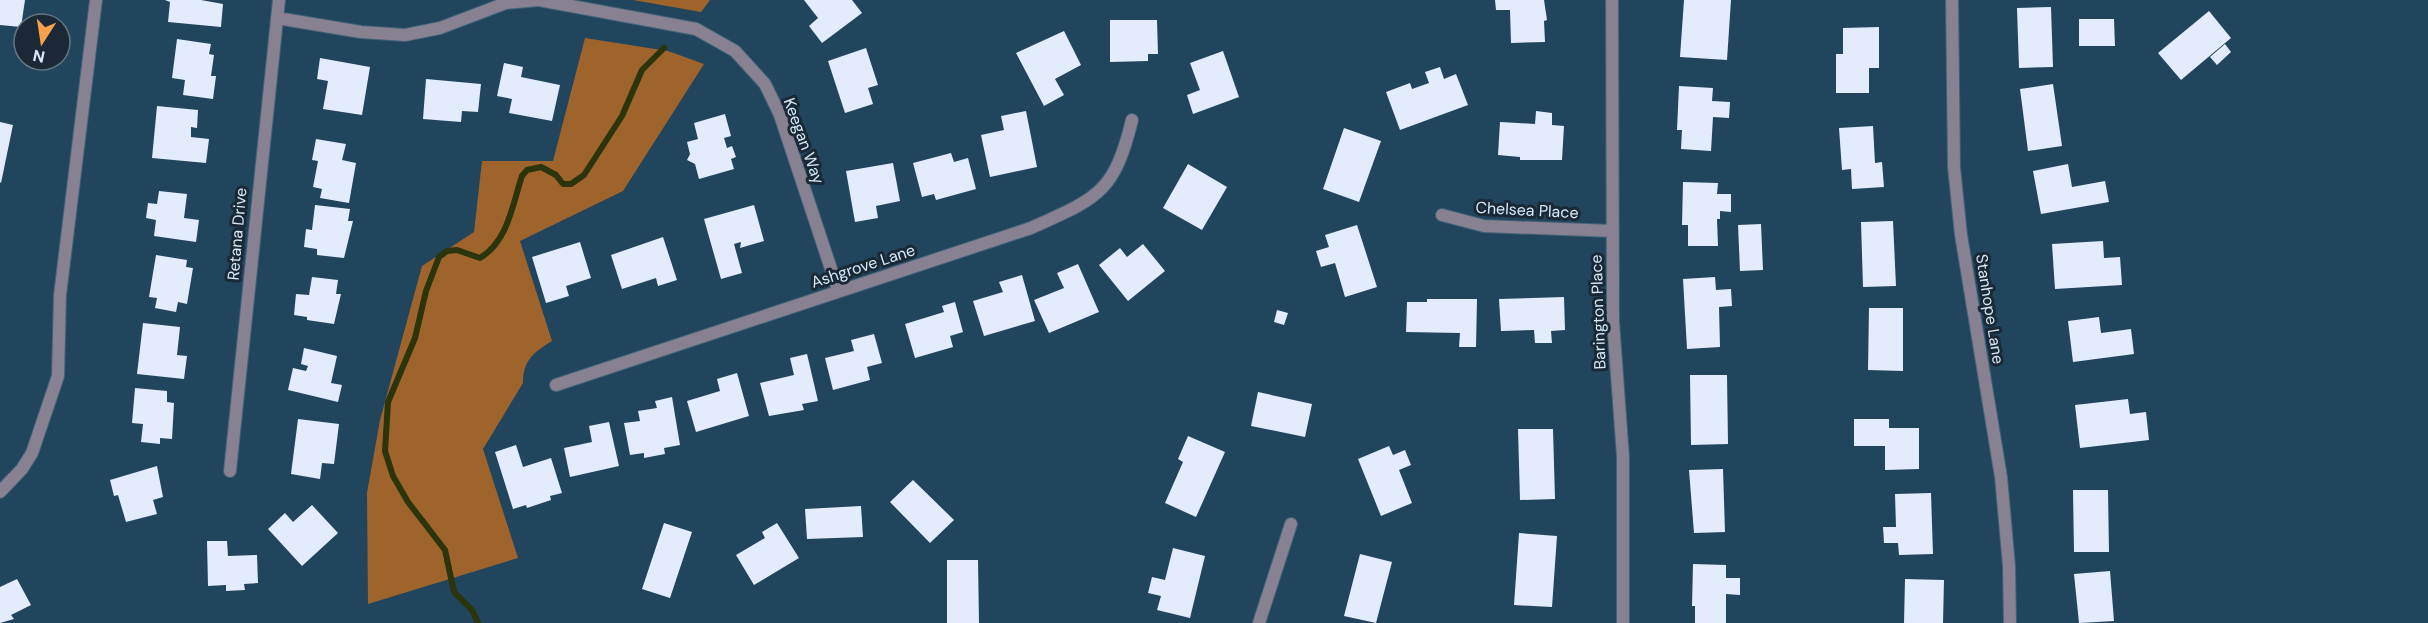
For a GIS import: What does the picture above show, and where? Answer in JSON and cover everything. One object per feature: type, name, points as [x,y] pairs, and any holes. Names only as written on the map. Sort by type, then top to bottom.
[{"type":"street","points":[[0,492],[22,469],[32,453],[58,376],[60,295],[96,0]]},
{"type":"street","name":"Retana Drive","points":[[230,471],[260,157],[279,0]]},
{"type":"street","name":"Keegan Way","points":[[277,18],[361,32],[405,35],[440,28],[506,3],[539,0],[696,29],[735,51],[765,84],[780,115],[837,290]]},
{"type":"street","name":"Barington Place","points":[[1612,0],[1613,321],[1623,457],[1623,623]]},
{"type":"street","name":"Stanhope Lane","points":[[1952,0],[1951,78],[1961,235],[2001,477],[2009,566],[2010,623]]},
{"type":"street","name":"Ashgrove Lane","points":[[556,385],[728,330],[837,290],[1031,228],[1095,195],[1114,176],[1125,152],[1132,120]]},
{"type":"street","name":"Chelsea Place","points":[[1442,215],[1485,226],[1612,231]]},
{"type":"street","points":[[1259,623],[1291,524]]},
{"type":"shaded area","points":[[633,0],[710,0],[701,12]]},
{"type":"shaded area","points":[[585,38],[668,51],[704,64],[623,191],[520,241],[552,341],[535,353],[527,363],[523,383],[483,449],[518,558],[368,604],[367,493],[380,420],[422,266],[474,232],[482,161],[553,161]]},
{"type":"building","points":[[0,0],[25,0],[23,12],[12,12],[12,26],[0,25]]},
{"type":"building","points":[[165,0],[201,0],[223,4],[221,27],[168,22],[170,2]]},
{"type":"building","points":[[804,0],[852,0],[862,13],[822,43],[809,26],[818,18]]},
{"type":"building","points":[[1495,0],[1544,0],[1547,20],[1544,21],[1545,42],[1511,43],[1510,10],[1496,10]]},
{"type":"building","points":[[1684,0],[1731,0],[1727,60],[1680,57]]},
{"type":"building","points":[[2051,7],[2053,67],[2019,68],[2017,8]]},
{"type":"building","points":[[2209,11],[2231,38],[2181,80],[2158,53]]},
{"type":"building","points":[[2079,19],[2114,19],[2115,46],[2079,46]]},
{"type":"building","points":[[1110,20],[1157,20],[1158,54],[1148,54],[1148,61],[1110,62]]},
{"type":"building","points":[[1879,27],[1879,68],[1869,68],[1869,93],[1836,93],[1836,54],[1843,54],[1843,28]]},
{"type":"building","points":[[1064,31],[1081,65],[1055,79],[1064,95],[1044,106],[1016,53]]},
{"type":"building","points":[[177,39],[211,44],[209,54],[214,55],[211,76],[216,76],[213,99],[183,95],[185,80],[172,78]]},
{"type":"building","points":[[2225,44],[2231,52],[2217,65],[2210,57]]},
{"type":"building","points":[[866,48],[878,85],[868,88],[873,104],[845,113],[828,61]]},
{"type":"building","points":[[1223,51],[1239,97],[1193,114],[1187,95],[1200,90],[1190,63]]},
{"type":"building","points":[[320,58],[370,67],[362,115],[323,109],[328,81],[317,79]]},
{"type":"building","points":[[504,63],[523,67],[521,77],[560,85],[552,121],[509,113],[512,99],[497,96]]},
{"type":"building","points":[[1440,67],[1444,79],[1456,74],[1468,105],[1400,130],[1386,92],[1410,83],[1412,89],[1429,83],[1425,72]]},
{"type":"building","points":[[426,79],[481,84],[478,112],[462,111],[461,122],[423,119]]},
{"type":"building","points":[[2053,84],[2062,146],[2028,151],[2020,89]]},
{"type":"building","points":[[1679,86],[1713,88],[1712,101],[1730,102],[1729,118],[1713,117],[1711,151],[1681,149],[1682,130],[1677,130]]},
{"type":"building","points":[[157,106],[198,110],[197,128],[191,127],[191,137],[209,139],[206,163],[152,158]]},
{"type":"building","points":[[1026,111],[1037,167],[990,177],[981,135],[1004,130],[1001,116]]},
{"type":"building","points":[[1536,111],[1552,113],[1552,125],[1564,126],[1562,160],[1520,160],[1520,157],[1498,155],[1500,122],[1535,124]]},
{"type":"building","points":[[725,114],[731,136],[724,138],[727,148],[732,146],[736,157],[731,159],[734,169],[699,179],[695,164],[687,160],[690,154],[687,142],[698,139],[694,123]]},
{"type":"building","points":[[0,122],[13,125],[1,183],[0,182]]},
{"type":"building","points":[[1873,126],[1875,163],[1882,162],[1884,187],[1852,189],[1851,169],[1842,170],[1839,128]]},
{"type":"building","points":[[1344,128],[1381,141],[1359,202],[1323,189]]},
{"type":"building","points":[[316,139],[346,144],[342,160],[356,163],[349,203],[320,198],[322,189],[313,187],[318,161],[312,160]]},
{"type":"building","points":[[951,153],[954,162],[968,158],[976,189],[936,200],[934,194],[922,197],[913,163]]},
{"type":"building","points":[[893,163],[900,201],[876,206],[878,218],[855,222],[846,171]]},
{"type":"building","points":[[1188,164],[1227,187],[1202,230],[1163,208]]},
{"type":"building","points":[[2068,164],[2072,187],[2105,181],[2109,202],[2041,214],[2033,171]]},
{"type":"building","points":[[1683,182],[1718,183],[1717,194],[1731,194],[1731,212],[1720,211],[1720,219],[1717,219],[1718,246],[1688,246],[1688,225],[1682,225]]},
{"type":"building","points":[[159,191],[187,194],[184,218],[199,220],[196,242],[154,236],[156,220],[146,218],[148,203],[157,204]]},
{"type":"building","points":[[315,205],[350,209],[348,221],[353,221],[344,258],[317,255],[317,249],[304,247],[306,229],[312,230]]},
{"type":"building","points":[[754,205],[764,241],[740,248],[741,242],[734,244],[742,273],[721,279],[704,219]]},
{"type":"building","points":[[1893,221],[1896,286],[1863,287],[1861,222]]},
{"type":"building","points":[[1761,224],[1763,270],[1740,271],[1738,225]]},
{"type":"building","points":[[1357,225],[1377,287],[1345,297],[1335,263],[1321,267],[1316,251],[1329,247],[1325,235]]},
{"type":"building","points":[[663,237],[677,280],[658,286],[656,278],[622,289],[611,255]]},
{"type":"building","points":[[2103,241],[2104,258],[2120,257],[2122,285],[2055,289],[2052,244]]},
{"type":"building","points":[[580,242],[591,278],[566,286],[569,296],[546,303],[532,257]]},
{"type":"building","points":[[1143,244],[1165,271],[1128,301],[1099,265],[1120,248],[1127,257]]},
{"type":"building","points":[[156,255],[187,260],[186,267],[193,268],[187,304],[178,302],[176,312],[155,308],[157,298],[149,297]]},
{"type":"building","points":[[1078,264],[1099,312],[1049,333],[1034,300],[1064,288],[1057,273]]},
{"type":"building","points":[[1022,275],[1035,321],[984,336],[973,301],[1003,292],[999,282]]},
{"type":"building","points":[[312,277],[338,280],[336,294],[341,294],[334,324],[307,320],[307,317],[294,315],[296,294],[309,295]]},
{"type":"building","points":[[1715,277],[1716,290],[1731,289],[1732,306],[1719,307],[1720,347],[1687,349],[1683,279]]},
{"type":"building","points":[[1564,297],[1565,330],[1551,331],[1552,343],[1535,343],[1534,330],[1501,331],[1499,299]]},
{"type":"building","points":[[1427,299],[1477,299],[1476,347],[1459,347],[1460,333],[1406,332],[1407,302],[1427,302]]},
{"type":"building","points":[[955,302],[963,332],[950,336],[953,347],[915,358],[905,324],[944,312],[942,306]]},
{"type":"building","points":[[1869,308],[1903,308],[1903,371],[1868,370]]},
{"type":"building","points":[[1277,310],[1288,313],[1284,325],[1274,322]]},
{"type":"building","points":[[2099,317],[2101,333],[2131,329],[2134,354],[2073,362],[2068,321]]},
{"type":"building","points":[[143,323],[180,327],[177,355],[187,356],[184,379],[137,374]]},
{"type":"building","points":[[874,334],[882,363],[867,367],[870,380],[833,390],[825,358],[854,351],[851,340]]},
{"type":"building","points":[[304,348],[337,356],[331,383],[342,385],[338,402],[288,390],[293,368],[306,371],[308,366],[301,364]]},
{"type":"building","points":[[807,354],[818,401],[802,404],[804,410],[769,416],[760,383],[794,375],[790,358]]},
{"type":"building","points":[[737,373],[749,416],[696,432],[687,401],[720,391],[717,379]]},
{"type":"building","points":[[1690,375],[1727,375],[1728,444],[1691,445]]},
{"type":"building","points":[[135,388],[167,391],[167,402],[174,403],[172,439],[160,438],[160,444],[141,442],[143,424],[132,423]]},
{"type":"building","points":[[1258,392],[1312,404],[1305,437],[1251,426]]},
{"type":"building","points":[[672,397],[680,445],[664,448],[665,454],[644,458],[644,453],[630,455],[624,423],[640,421],[638,411],[657,408],[655,401]]},
{"type":"building","points":[[2128,399],[2130,414],[2146,412],[2149,440],[2080,448],[2075,405]]},
{"type":"building","points":[[298,419],[339,424],[334,464],[322,463],[320,479],[291,474]]},
{"type":"building","points":[[1854,419],[1889,419],[1889,428],[1919,428],[1919,469],[1885,470],[1885,446],[1854,446]]},
{"type":"building","points":[[609,422],[619,466],[570,477],[564,448],[592,442],[589,426]]},
{"type":"building","points":[[1518,429],[1553,429],[1555,499],[1520,500]]},
{"type":"building","points":[[1188,436],[1225,452],[1196,517],[1165,503],[1183,462],[1178,459]]},
{"type":"building","points":[[516,445],[523,467],[551,458],[562,493],[550,496],[551,500],[527,508],[526,505],[513,509],[495,452]]},
{"type":"building","points":[[1389,446],[1393,455],[1405,450],[1411,465],[1399,470],[1412,503],[1381,516],[1358,459]]},
{"type":"building","points":[[157,466],[163,497],[153,500],[157,514],[126,522],[118,495],[114,496],[110,480]]},
{"type":"building","points":[[1723,469],[1725,532],[1694,533],[1689,470]]},
{"type":"building","points":[[913,480],[954,520],[930,543],[890,502]]},
{"type":"building","points":[[2073,490],[2108,490],[2109,552],[2074,552]]},
{"type":"building","points":[[1931,493],[1933,554],[1899,555],[1898,543],[1884,543],[1883,527],[1896,527],[1895,494]]},
{"type":"building","points":[[312,505],[338,533],[302,566],[268,529],[285,513],[293,522]]},
{"type":"building","points":[[861,506],[863,537],[807,539],[805,509]]},
{"type":"building","points":[[664,523],[692,532],[670,598],[642,589]]},
{"type":"building","points":[[777,523],[799,558],[754,585],[736,555],[765,538],[762,532]]},
{"type":"building","points":[[1519,533],[1557,536],[1552,607],[1514,605]]},
{"type":"building","points":[[207,541],[227,541],[228,556],[257,555],[258,583],[244,584],[245,590],[226,591],[226,585],[208,586]]},
{"type":"building","points":[[1173,548],[1205,556],[1190,618],[1157,610],[1161,596],[1148,593],[1152,577],[1165,580]]},
{"type":"building","points":[[1360,554],[1392,562],[1376,623],[1344,616]]},
{"type":"building","points":[[947,560],[978,560],[979,623],[947,623]]},
{"type":"building","points":[[1693,564],[1726,565],[1726,578],[1740,578],[1740,595],[1726,594],[1726,623],[1695,623],[1695,606],[1692,606]]},
{"type":"building","points":[[2110,571],[2114,621],[2079,623],[2074,574]]},
{"type":"building","points":[[17,579],[31,605],[11,615],[14,619],[0,623],[0,587]]},
{"type":"building","points":[[1905,579],[1944,580],[1943,623],[1904,623]]},
{"type":"waterway","points":[[478,623],[472,610],[454,592],[445,550],[408,502],[393,476],[385,451],[388,402],[415,338],[426,291],[439,257],[447,251],[457,250],[480,258],[489,251],[508,222],[522,176],[527,170],[541,167],[556,175],[563,184],[571,184],[584,175],[622,116],[642,70],[664,48]]}]
